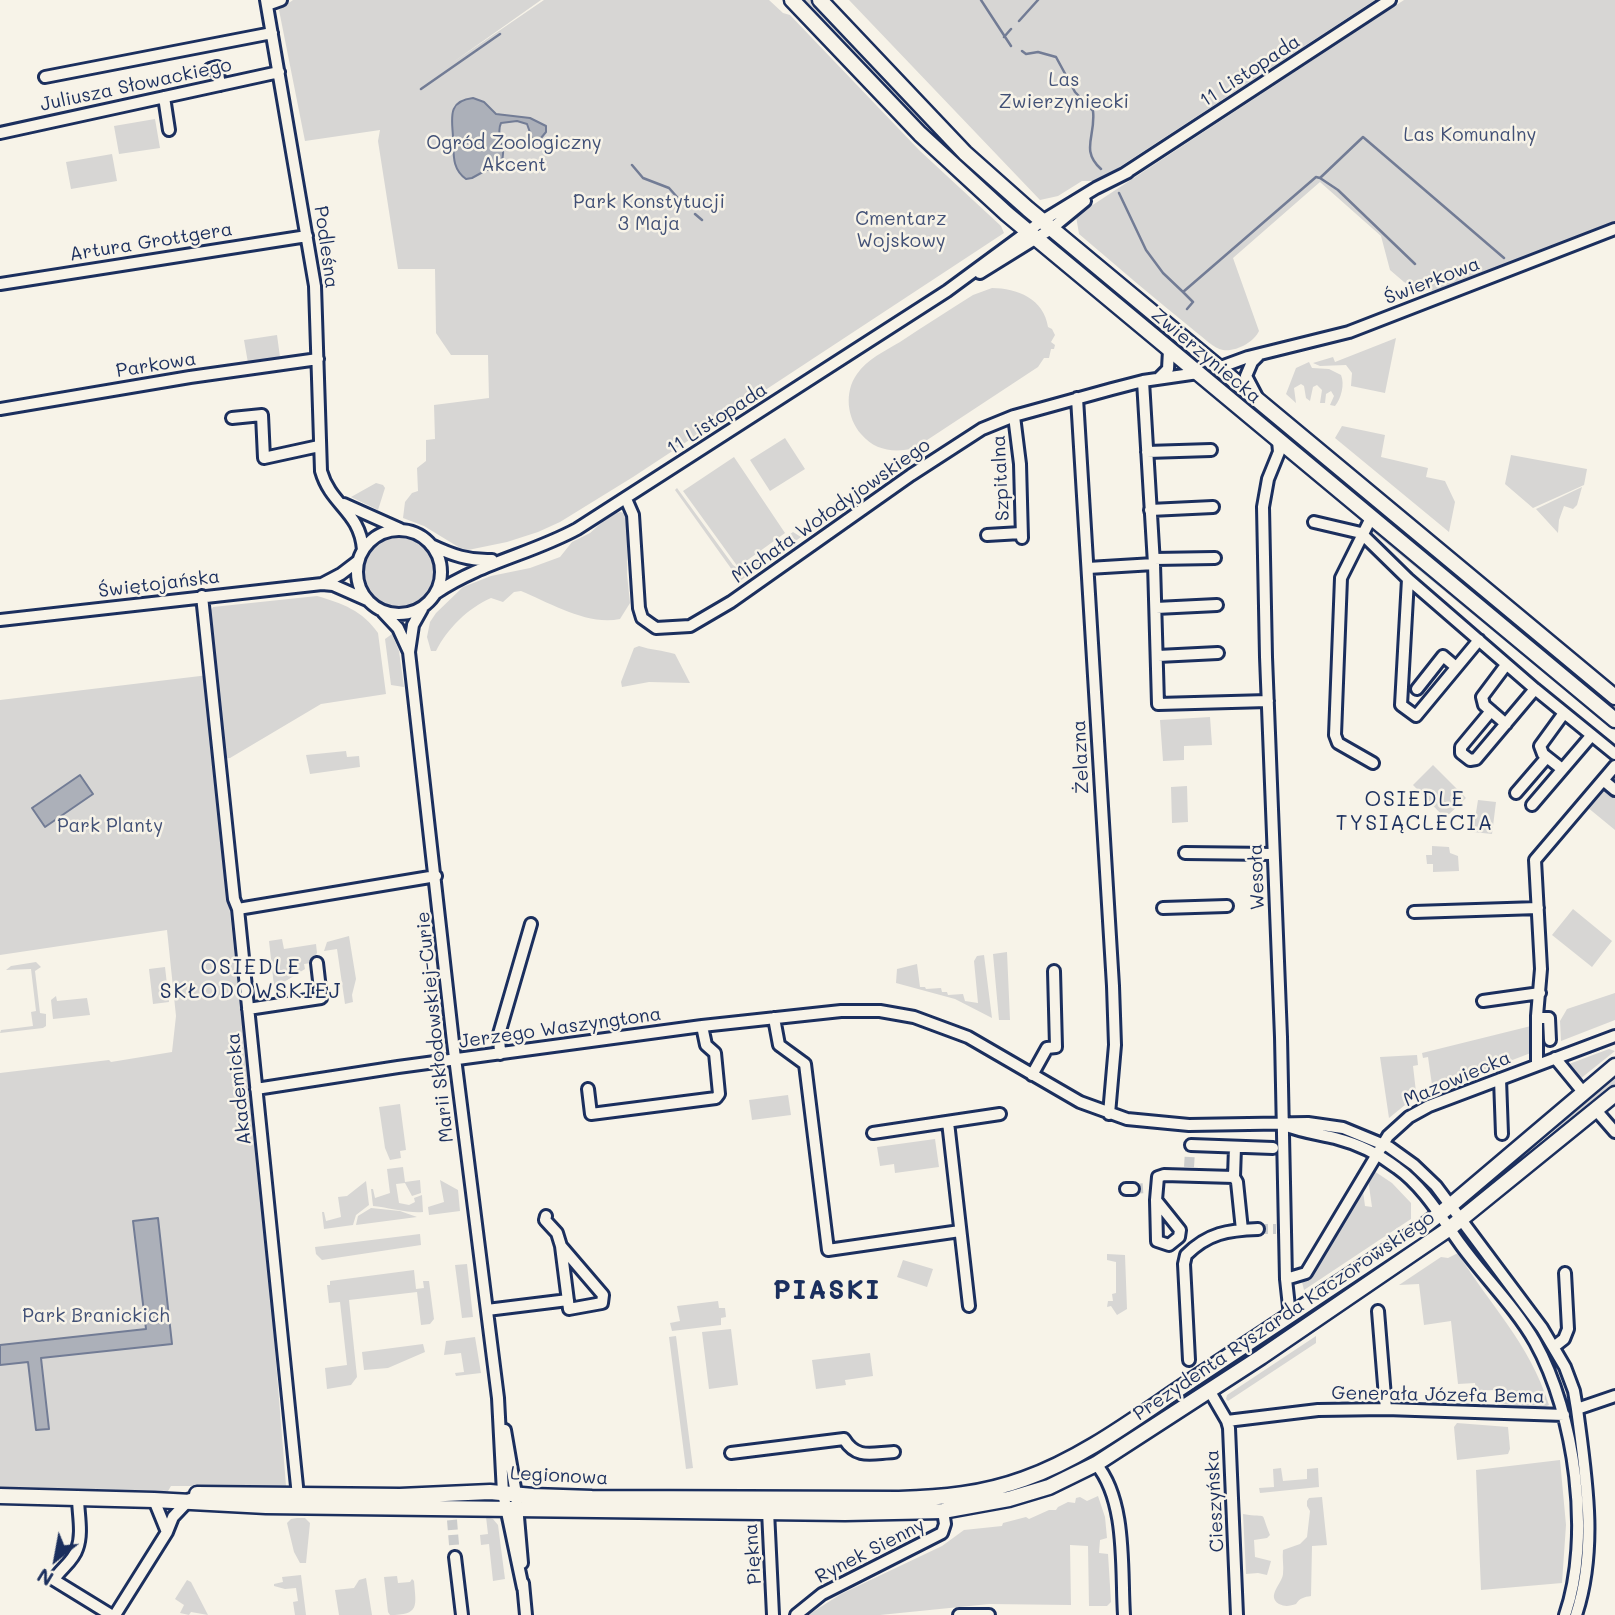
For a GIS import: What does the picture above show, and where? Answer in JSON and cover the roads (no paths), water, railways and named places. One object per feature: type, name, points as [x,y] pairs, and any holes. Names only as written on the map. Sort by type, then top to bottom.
[{"type":"main road","name":"Zwierzyniecka","points":[[792,0],[947,161],[1031,235],[1615,720]]},
{"type":"main road","name":"Zwierzyniecka","points":[[821,0],[965,153],[1047,225],[1615,697]]},
{"type":"main road","points":[[1133,320],[1133,311],[1136,308],[1147,308]]},
{"type":"main road","points":[[1450,583],[1458,587],[1465,584],[1466,576],[1463,570]]},
{"type":"main road","name":"Prezydenta Ryszarda Kaczorowskiego","points":[[962,1495],[1005,1486],[1042,1472],[1089,1447],[1207,1371],[1446,1210],[1615,1066]]},
{"type":"main road","name":"Prezydenta Ryszarda Kaczorowskiego","points":[[943,1511],[1010,1499],[1049,1487],[1096,1464],[1456,1224],[1615,1094]]},
{"type":"main road","points":[[1207,1371],[1206,1385],[1209,1390]]},
{"type":"main road","points":[[1042,1472],[1049,1487]]},
{"type":"main road","name":"Legionowa","points":[[0,1496],[154,1500],[171,1495],[190,1499],[510,1501],[592,1498],[943,1511]]},
{"type":"main road","name":"Legionowa","points":[[190,1499],[298,1496],[768,1511],[962,1495]]},
{"type":"street","points":[[267,3],[281,0]]},
{"type":"street","name":"11 Listopada","points":[[436,593],[456,579],[499,560],[563,537],[626,499],[1390,0]]},
{"type":"street","name":"Podleśna","points":[[267,3],[315,286],[321,471],[326,487],[357,523],[363,550]]},
{"type":"street","points":[[45,77],[272,33]]},
{"type":"street","points":[[210,69],[217,67],[220,85]]},
{"type":"street","name":"Juliusza Słowackiego","points":[[0,132],[279,72]]},
{"type":"street","points":[[164,97],[169,130]]},
{"type":"street","name":"11 Listopada","points":[[1047,225],[1065,219],[1084,202],[1128,172]]},
{"type":"street","points":[[1065,219],[1066,237],[1070,244]]},
{"type":"street","name":"Świerkowa","points":[[1219,368],[1248,357],[1332,337],[1372,324],[1615,229]]},
{"type":"street","name":"Artura Grottgera","points":[[0,284],[307,236]]},
{"type":"street","points":[[1158,379],[1168,369],[1169,350]]},
{"type":"street","points":[[1258,356],[1246,376],[1264,405]]},
{"type":"street","name":"Parkowa","points":[[0,409],[318,359]]},
{"type":"street","name":"Michała Wołodyjowskiego","points":[[626,499],[633,515],[639,608],[642,618],[650,625],[664,629],[690,626],[971,435],[1014,416],[1076,398],[1143,381],[1198,373]]},
{"type":"street","points":[[1143,381],[1154,562],[1158,704],[1268,701]]},
{"type":"street","name":"Żelazna","points":[[1076,398],[1115,1045],[1109,1114]]},
{"type":"street","points":[[232,418],[262,415],[264,458],[320,446]]},
{"type":"street","name":"Szpitalna","points":[[987,535],[1022,535],[1020,464],[1014,416]]},
{"type":"street","name":"Wesoła","points":[[1278,440],[1279,452],[1268,479],[1263,507],[1272,854],[1281,1037],[1280,1229],[1290,1315]]},
{"type":"street","points":[[1147,452],[1211,450]]},
{"type":"street","points":[[335,499],[418,535],[431,545],[438,556],[441,581],[436,593],[422,608],[403,615],[383,612],[367,600],[358,581],[358,561],[363,550],[376,537],[402,530]]},
{"type":"street","points":[[1150,510],[1213,507]]},
{"type":"street","points":[[1371,518],[1361,533],[1341,578],[1335,738],[1338,743],[1373,763]]},
{"type":"street","points":[[1314,522],[1361,533],[1408,579],[1506,665],[1615,754]]},
{"type":"street","name":"11 Listopada","points":[[431,545],[466,559],[499,560]]},
{"type":"street","points":[[1088,568],[1215,558]]},
{"type":"street","name":"Świętojańska","points":[[322,584],[341,575],[358,561]]},
{"type":"street","points":[[1408,579],[1401,705],[1416,716],[1479,640]]},
{"type":"street","name":"Świętojańska","points":[[0,620],[322,584],[333,585],[367,600]]},
{"type":"street","name":"Akademicka","points":[[202,596],[228,852],[234,899],[238,909],[298,1496]]},
{"type":"street","points":[[1156,608],[1217,605]]},
{"type":"street","name":"Marii Skłodowskiej-Curie","points":[[422,608],[413,625],[409,652],[456,1060],[526,1615]]},
{"type":"street","name":"Marii Skłodowskiej-Curie","points":[[383,612],[398,628],[409,652]]},
{"type":"street","points":[[1158,656],[1218,653]]},
{"type":"street","points":[[1417,689],[1443,656],[1456,667]]},
{"type":"street","points":[[1506,665],[1482,697],[1484,705],[1506,724]]},
{"type":"street","points":[[1491,711],[1461,747],[1461,752],[1474,761],[1535,689]]},
{"type":"street","points":[[1562,769],[1541,750],[1541,742],[1564,713]]},
{"type":"street","points":[[1532,805],[1591,736]]},
{"type":"street","points":[[1516,793],[1547,757]]},
{"type":"street","points":[[1537,1065],[1541,969],[1535,860],[1615,766]]},
{"type":"street","points":[[1604,780],[1615,790]]},
{"type":"street","points":[[1185,853],[1272,854]]},
{"type":"street","points":[[238,909],[436,876]]},
{"type":"street","points":[[1163,908],[1227,905]]},
{"type":"street","points":[[1414,912],[1538,908]]},
{"type":"street","points":[[500,1054],[499,1034],[531,924]]},
{"type":"street","points":[[248,1009],[321,998],[317,964]]},
{"type":"street","points":[[1032,1075],[1047,1048],[1056,1047],[1054,971]]},
{"type":"street","points":[[1483,1000],[1540,993]]},
{"type":"street","name":"Jerzego Waszyngtona","points":[[256,1089],[702,1026],[859,1010],[914,1017],[968,1037],[1064,1094],[1109,1114],[1145,1122],[1189,1125],[1282,1124],[1295,1130],[1380,1150],[1414,1165],[1456,1224]]},
{"type":"street","points":[[774,1018],[779,1045],[805,1064],[828,1250],[960,1231]]},
{"type":"street","points":[[1537,1018],[1549,1018],[1550,1040]]},
{"type":"street","points":[[588,1089],[591,1114],[714,1099],[719,1094],[715,1053],[706,1045],[702,1026]]},
{"type":"street","name":"Mazowiecka","points":[[1287,1283],[1306,1273],[1391,1131],[1415,1113],[1615,1036]]},
{"type":"street","points":[[1555,1058],[1583,1092]]},
{"type":"street","points":[[1500,1079],[1502,1133]]},
{"type":"street","points":[[1595,1109],[1615,1132]]},
{"type":"street","points":[[873,1133],[1000,1114]]},
{"type":"street","points":[[947,1122],[970,1306]]},
{"type":"street","points":[[1189,1125],[1190,1148],[1273,1148]]},
{"type":"street","points":[[1235,1147],[1234,1177],[1237,1182],[1239,1232]]},
{"type":"street","points":[[1154,1192],[1180,1230],[1180,1237],[1174,1243],[1164,1245],[1157,1241],[1154,1192],[1161,1175],[1189,1171],[1234,1177]]},
{"type":"street","points":[[546,1216],[545,1220],[559,1236],[569,1309],[599,1304],[604,1298],[561,1246]]},
{"type":"street","points":[[1456,1224],[1502,1274],[1555,1346],[1574,1391],[1590,1537],[1587,1569],[1576,1615]]},
{"type":"street","points":[[1456,1224],[1490,1281],[1534,1342],[1548,1368],[1563,1412],[1570,1447],[1579,1530],[1575,1580],[1564,1615]]},
{"type":"street","points":[[1189,1360],[1186,1255],[1222,1232],[1258,1229]]},
{"type":"street","points":[[1555,1346],[1564,1339],[1568,1329],[1565,1273]]},
{"type":"street","points":[[1490,1281],[1493,1274],[1502,1274]]},
{"type":"street","points":[[1287,1283],[1291,1292],[1310,1302]]},
{"type":"street","points":[[487,1310],[568,1300]]},
{"type":"street","points":[[1378,1311],[1386,1409]]},
{"type":"street","name":"Cieszyńska","points":[[1209,1390],[1227,1421],[1237,1615]]},
{"type":"street","points":[[1563,1412],[1574,1391]]},
{"type":"street","points":[[1577,1409],[1615,1396]]},
{"type":"street","name":"Generała Józefa Bema","points":[[1227,1421],[1318,1410],[1563,1412]]},
{"type":"street","points":[[731,1453],[844,1439],[851,1450],[859,1454],[894,1452]]},
{"type":"street","points":[[1089,1447],[1101,1481],[1110,1491],[1117,1511],[1124,1615]]},
{"type":"street","points":[[78,1497],[77,1550],[54,1580],[113,1615],[190,1499]]},
{"type":"street","points":[[154,1500],[167,1532]]},
{"type":"street","name":"Piękna","points":[[768,1511],[773,1615]]},
{"type":"street","name":"Rynek Sienny","points":[[796,1615],[822,1594],[938,1536],[945,1528],[943,1511]]},
{"type":"street","points":[[455,1557],[462,1615]]},
{"type":"street","name":"Piękna","points":[[773,1594],[782,1615]]},
{"type":"street","points":[[959,1615],[988,1615]]},
{"type":"waterway","points":[[981,0],[1011,46]]},
{"type":"waterway","points":[[1019,21],[1038,0]]},
{"type":"waterway","points":[[1004,37],[1011,29]]},
{"type":"waterway","points":[[421,89],[500,34]]},
{"type":"waterway","points":[[1022,51],[1026,54],[1038,52],[1056,57],[1075,92],[1093,111],[1090,149],[1101,169]]},
{"type":"waterway","points":[[1119,193],[1146,250],[1163,273],[1183,292],[1316,177],[1320,178],[1363,137],[1504,258]]},
{"type":"waterway","points":[[632,165],[643,178],[669,188],[685,206]]},
{"type":"waterway","points":[[1320,178],[1338,190],[1415,264]]},
{"type":"waterway","points":[[695,214],[702,220]]},
{"type":"waterway","points":[[1183,292],[1193,302],[1187,309]]},
{"type":"tunnel","points":[[1189,1167],[1190,1151]]},
{"type":"tunnel","points":[[1133,1189],[1148,1188]]},
{"type":"tunnel","points":[[1258,1229],[1276,1229]]},
{"type":"tunnel","points":[[452,1520],[455,1557]]},
{"type":"district","name":"OSIEDLE TYSIĄCLECIA","points":[[1415,812]]},
{"type":"district","name":"OSIEDLE SKŁODOWSKIEJ","points":[[251,980]]},
{"type":"district","name":"PIASKI","points":[[827,1291]]},
{"type":"park label","name":"Las Zwierzyniecki","points":[[1064,91]]},
{"type":"park label","name":"Las Komunalny","points":[[1470,135]]},
{"type":"park label","name":"Ogród Zoologiczny Akcent","points":[[514,154]]},
{"type":"park label","name":"Park Konstytucji 3 Maja","points":[[649,213]]},
{"type":"park label","name":"Cmentarz Wojskowy","points":[[901,230]]},
{"type":"park label","name":"Park Planty","points":[[110,826]]},
{"type":"park label","name":"Park Branickich","points":[[96,1316]]}]
